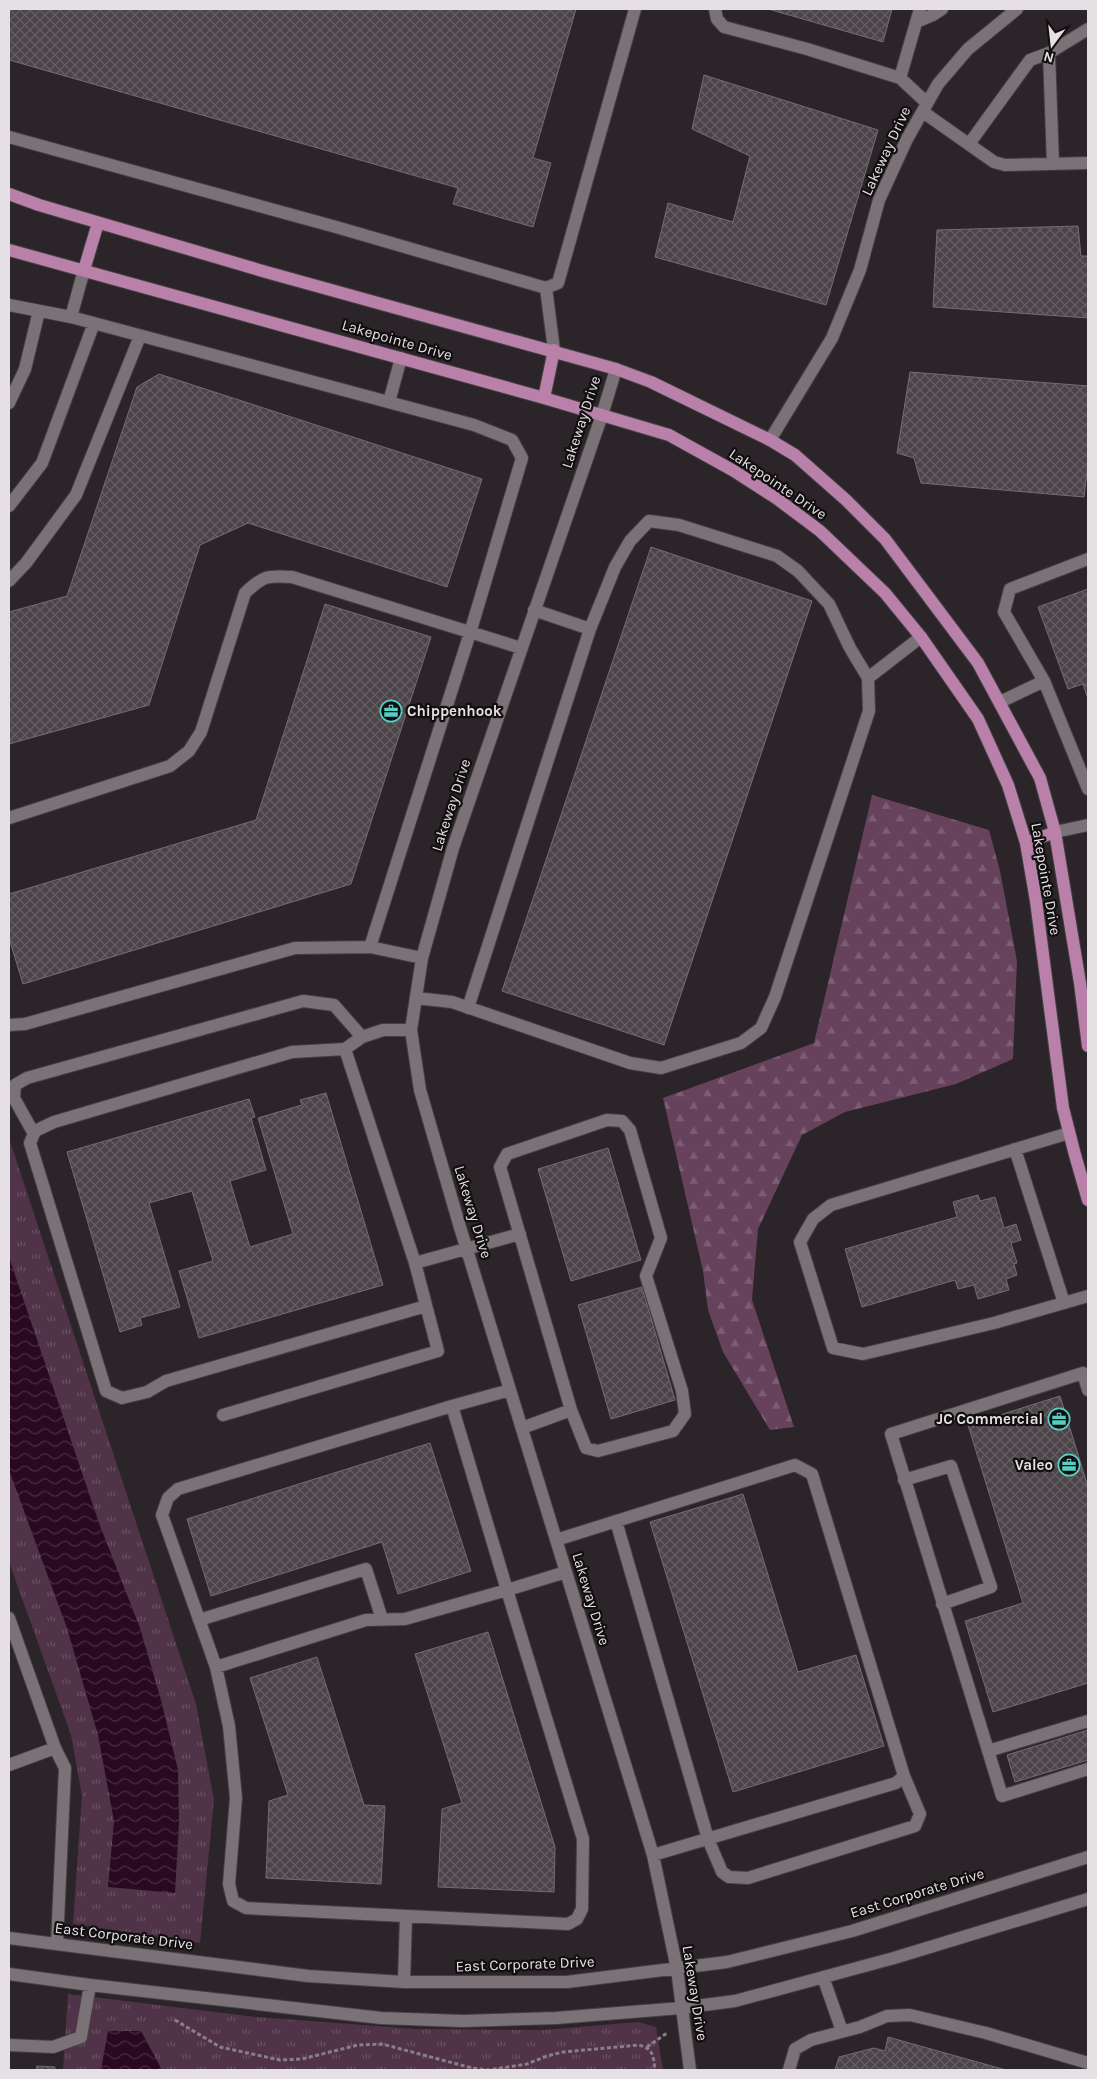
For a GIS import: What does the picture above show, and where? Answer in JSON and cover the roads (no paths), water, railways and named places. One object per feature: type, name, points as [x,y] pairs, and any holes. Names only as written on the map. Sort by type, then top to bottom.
[{"type":"main road","name":"Lakepointe Drive","points":[[9,194],[98,223],[266,272],[554,350],[616,369],[651,382],[770,440],[802,462],[846,500],[886,539],[978,663],[1040,778],[1054,832],[1080,983],[1088,1046]]},
{"type":"main road","points":[[84,270],[98,223]]},
{"type":"main road","name":"Lakepointe Drive","points":[[9,250],[602,414],[669,435],[726,466],[776,498],[820,531],[885,593],[920,637],[978,719],[1008,785],[1026,843],[1036,901],[1057,1070],[1069,1132],[1088,1200]]},
{"type":"main road","points":[[544,398],[554,350]]},
{"type":"main road","points":[[1026,843],[1054,832]]},
{"type":"street","points":[[9,137],[336,227],[546,288],[558,283],[636,9]]},
{"type":"street","points":[[715,9],[717,19],[724,27],[807,49],[900,78],[925,107],[969,144],[994,162],[1005,166],[1088,163]]},
{"type":"street","points":[[900,78],[920,9]]},
{"type":"street","points":[[916,22],[942,9]]},
{"type":"street","name":"Lakeway Drive","points":[[770,440],[832,338],[860,270],[879,200],[907,139],[938,84],[968,49],[1017,9]]},
{"type":"street","points":[[969,144],[1030,60],[1048,53],[1088,29]]},
{"type":"street","points":[[1048,53],[1054,164]]},
{"type":"street","points":[[71,317],[84,270]]},
{"type":"street","points":[[546,288],[554,350]]},
{"type":"street","points":[[9,305],[71,317],[389,402],[474,425],[512,440],[522,458],[470,632],[370,946]]},
{"type":"street","points":[[9,403],[25,369],[40,311]]},
{"type":"street","points":[[9,506],[42,463],[94,323]]},
{"type":"street","points":[[9,581],[26,563],[76,495],[140,336]]},
{"type":"street","points":[[389,402],[401,358]]},
{"type":"street","name":"Lakeway Drive","points":[[616,369],[453,848],[422,958],[411,1030],[420,1090],[467,1250],[653,1856],[677,1969],[690,2070]]},
{"type":"street","points":[[416,998],[452,1002],[468,1008],[630,1063],[661,1068],[741,1043],[761,1028],[775,997],[870,711],[868,678],[850,648],[829,604],[798,571],[777,556],[679,525],[649,521],[630,541],[615,567],[590,629],[468,1008]]},
{"type":"street","points":[[1088,559],[1010,589],[1004,612],[1044,681],[1088,789]]},
{"type":"street","points":[[9,818],[170,766],[189,751],[201,732],[245,594],[260,579],[275,576],[292,577],[521,648]]},
{"type":"street","points":[[534,610],[590,629]]},
{"type":"street","points":[[868,678],[920,637]]},
{"type":"street","points":[[1000,702],[1044,681]]},
{"type":"street","points":[[1054,832],[1088,824]]},
{"type":"street","points":[[9,1024],[25,1024],[295,948],[370,946],[422,958]]},
{"type":"street","points":[[34,1134],[14,1098],[15,1085],[27,1078],[303,1001],[334,1004],[362,1037]]},
{"type":"street","points":[[411,1030],[383,1030],[362,1037],[345,1049],[292,1052],[54,1122],[35,1131],[30,1143],[106,1391],[122,1398],[147,1392],[166,1381],[426,1306]]},
{"type":"street","points":[[223,1415],[438,1351],[415,1263],[345,1049]]},
{"type":"street","points":[[607,1120],[622,1121],[630,1130],[660,1238],[646,1276],[682,1391],[685,1414],[673,1431],[598,1451],[586,1448],[570,1410],[500,1167],[507,1154],[607,1120]]},
{"type":"street","points":[[1069,1132],[831,1205],[813,1219],[800,1242],[833,1348],[863,1354],[994,1323],[1088,1296]]},
{"type":"street","points":[[1015,1149],[1064,1303]]},
{"type":"street","points":[[415,1263],[520,1234]]},
{"type":"street","points":[[1088,1390],[1083,1373],[891,1434],[1002,1796],[1088,1769]]},
{"type":"street","points":[[452,1406],[583,1838],[582,1909],[577,1919],[568,1924],[246,1908],[233,1901],[229,1884],[236,1798],[229,1726],[216,1667],[162,1515],[168,1498],[178,1489],[452,1406],[510,1390]]},
{"type":"street","points":[[522,1428],[570,1410]]},
{"type":"street","points":[[556,1540],[616,1521],[795,1465],[812,1474],[904,1776],[920,1814],[915,1826],[748,1878],[729,1878],[722,1872],[708,1839],[616,1521]]},
{"type":"street","points":[[904,1480],[951,1466],[991,1588],[942,1604]]},
{"type":"street","points":[[199,1620],[366,1570],[382,1619]]},
{"type":"street","points":[[216,1667],[366,1620],[405,1619],[566,1572]]},
{"type":"street","points":[[9,1618],[55,1748],[65,1768],[57,1943]]},
{"type":"street","points":[[988,1751],[1088,1721]]},
{"type":"street","points":[[9,1765],[55,1748]]},
{"type":"street","points":[[653,1856],[896,1783],[904,1776]]},
{"type":"street","name":"East Corporate Drive","points":[[9,1938],[308,1976],[404,1982],[567,1982],[726,1962],[852,1930],[1088,1856]]},
{"type":"street","points":[[9,1974],[326,2013],[462,2021],[533,2019],[681,2008],[735,2001],[894,1958],[1088,1899]]},
{"type":"street","points":[[404,1982],[406,1916]]},
{"type":"street","points":[[823,1977],[842,2032]]},
{"type":"street","points":[[9,2045],[54,2047],[81,2037],[90,1985]]},
{"type":"street","points":[[789,2070],[794,2049],[811,2040],[842,2032],[887,2016],[910,2015],[986,2032],[1088,2063]]},
{"type":"water","points":[[9,1257],[99,1523],[140,1628],[161,1700],[178,1770],[179,1823],[175,1893],[108,1887],[114,1821],[98,1735],[67,1628],[9,1470]]},
{"type":"water","points":[[108,2031],[141,2031],[162,2070],[101,2070]]},
{"type":"place","name":"Chippenhook","points":[[391,711]]},
{"type":"place","name":"JC Commercial","points":[[1059,1419]]},
{"type":"place","name":"Valeo","points":[[1069,1465]]}]
